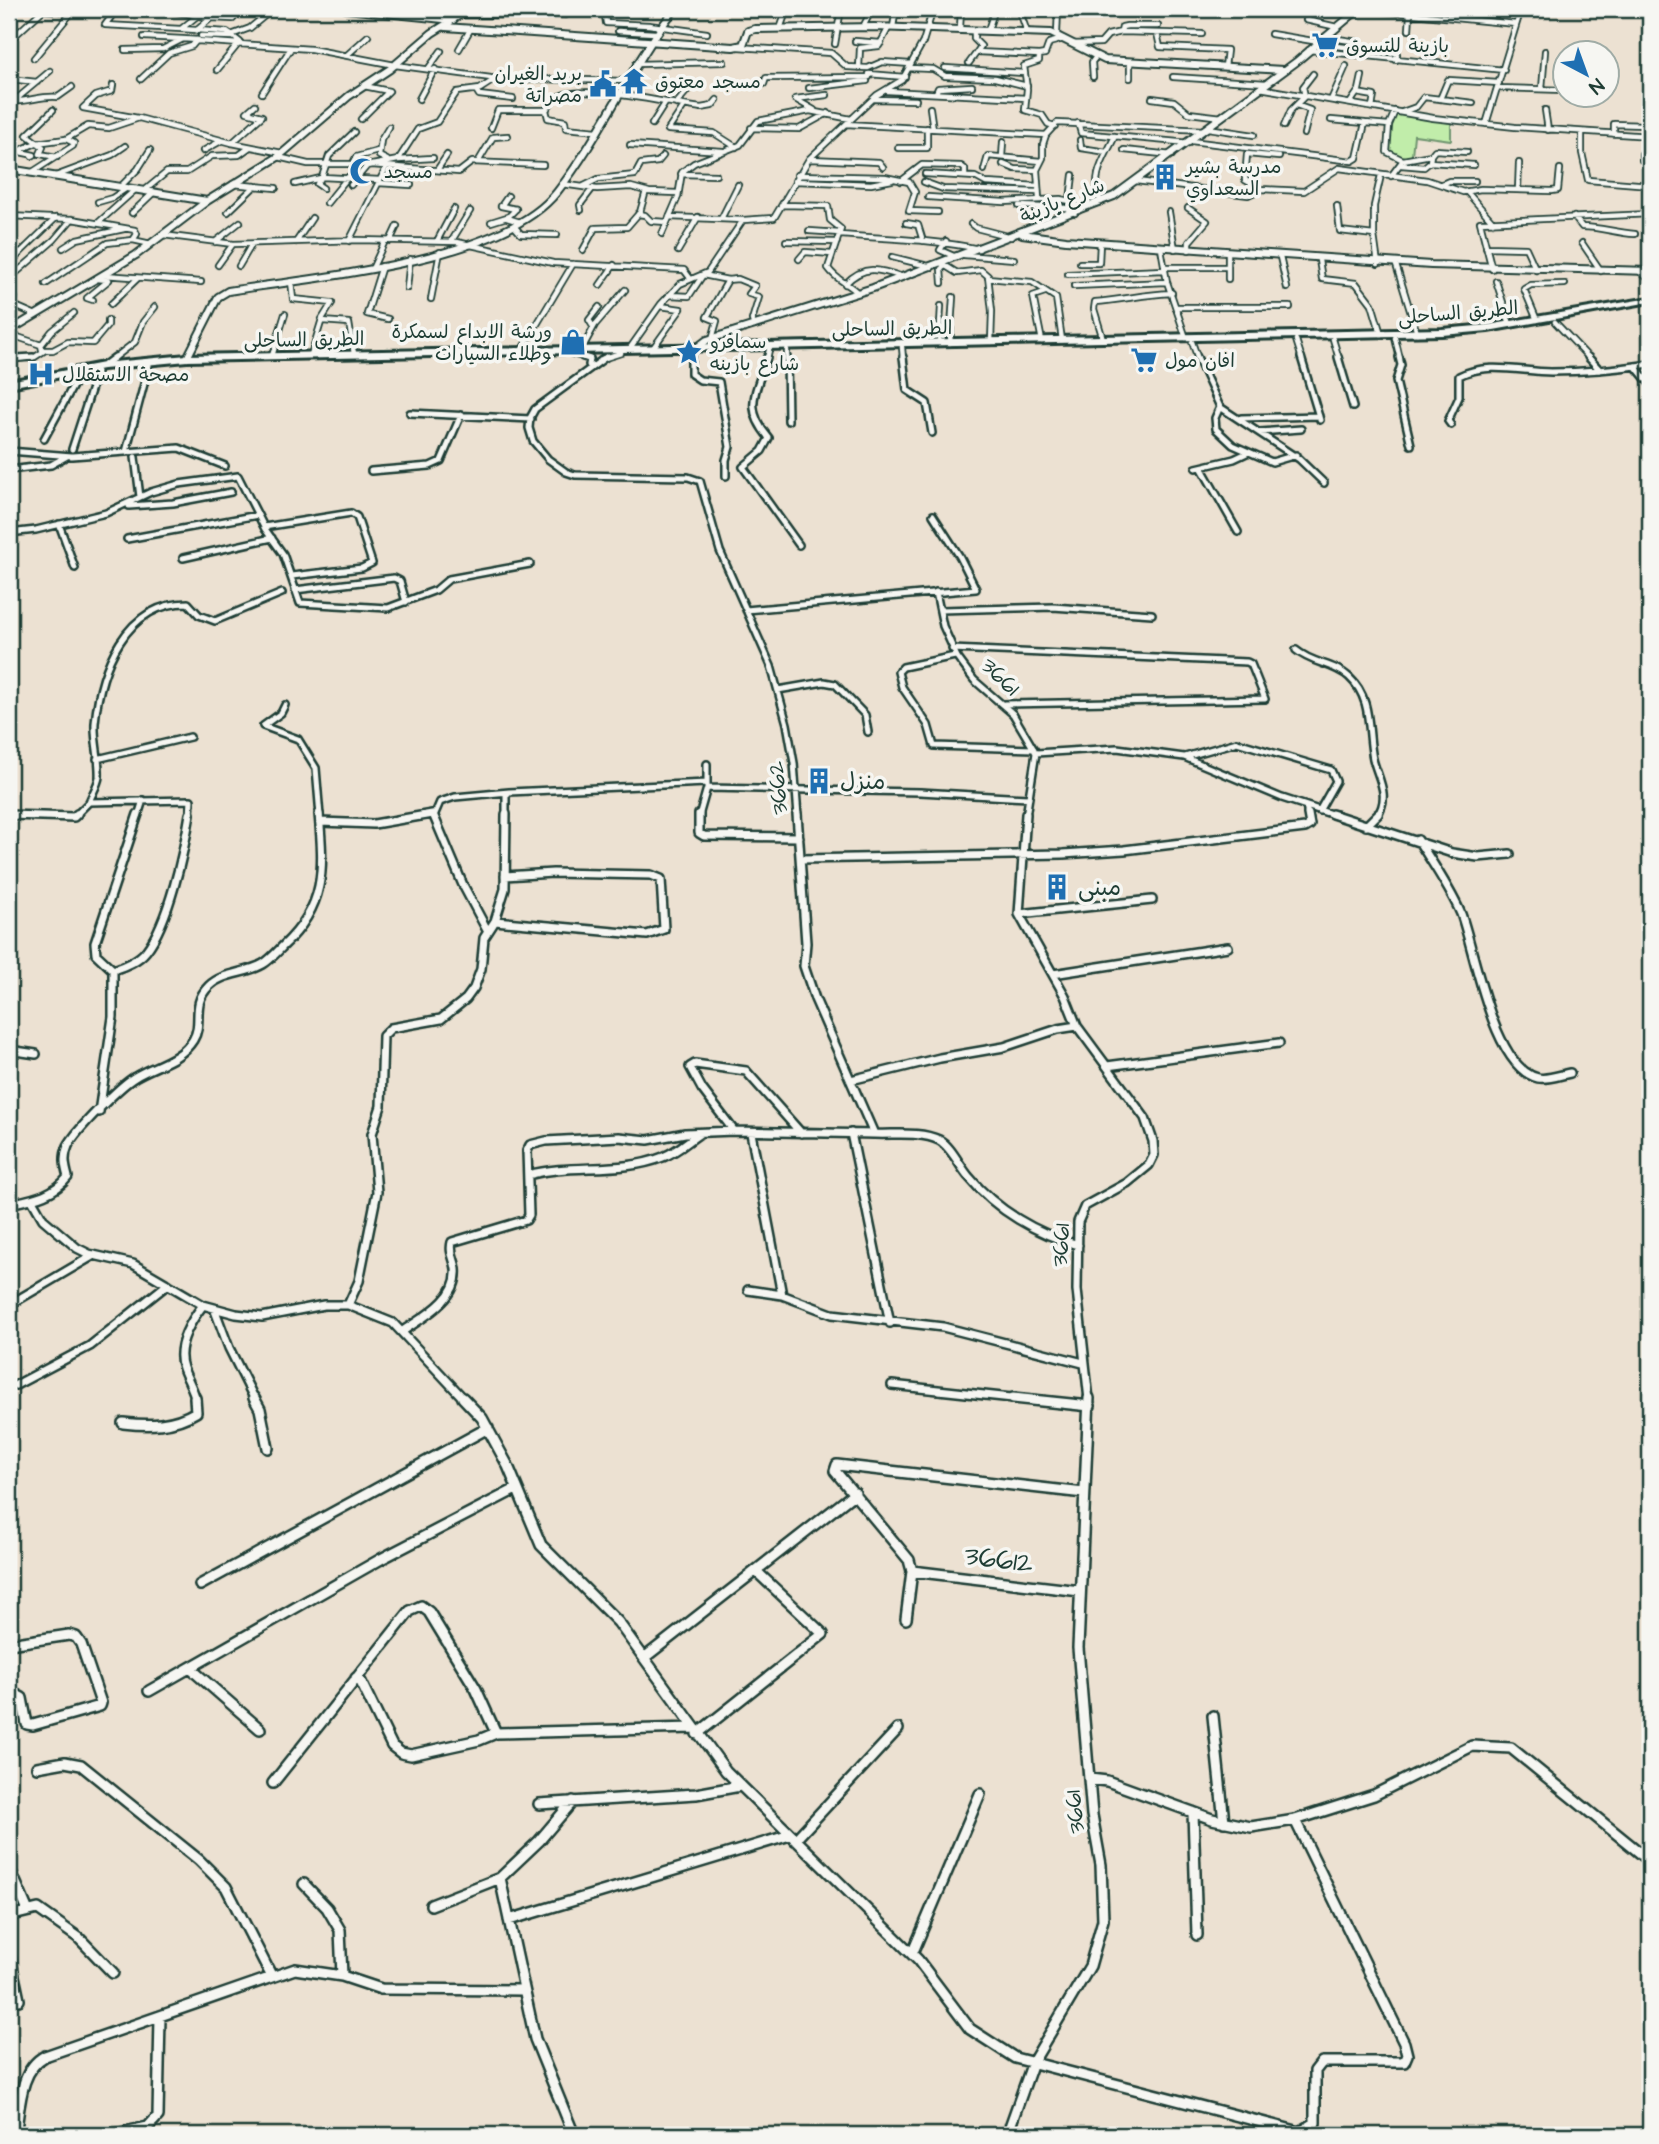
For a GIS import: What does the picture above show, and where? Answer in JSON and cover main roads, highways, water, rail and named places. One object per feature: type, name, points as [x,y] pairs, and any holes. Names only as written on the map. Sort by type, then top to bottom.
[{"type":"highway","name":"الطريق الساحلى","points":[[9,386],[100,369],[217,361],[572,354],[702,346],[769,350],[902,348],[1417,333],[1510,324],[1650,302]]},
{"type":"highway","name":"الطريق الساحلى","points":[[9,386],[100,369],[187,358],[1103,339],[1395,338],[1468,334],[1555,321],[1650,302]]},
{"type":"highway","points":[[728,335],[729,343],[739,346]]},
{"type":"place","name":"بازينة للتسوق","points":[[1325,45]]},
{"type":"place","name":"مسجد معتوق","points":[[634,81]]},
{"type":"place","name":"بريد الغيران مصراتة","points":[[603,84]]},
{"type":"place","name":"مسجد","points":[[363,171]]},
{"type":"place","name":"مدرسة بشير السعداوي","points":[[1165,177]]},
{"type":"place","name":"ورشة الابداع لسمكرة وطلاء السيارات","points":[[573,342]]},
{"type":"place","name":"سمافرو شارع بازينه","points":[[689,352]]},
{"type":"place","name":"افان مول","points":[[1144,360]]},
{"type":"place","name":"مصحة الاستقلال","points":[[41,374]]},
{"type":"place","name":"منزل","points":[[819,781]]},
{"type":"place","name":"مبنى","points":[[1057,887]]}]
